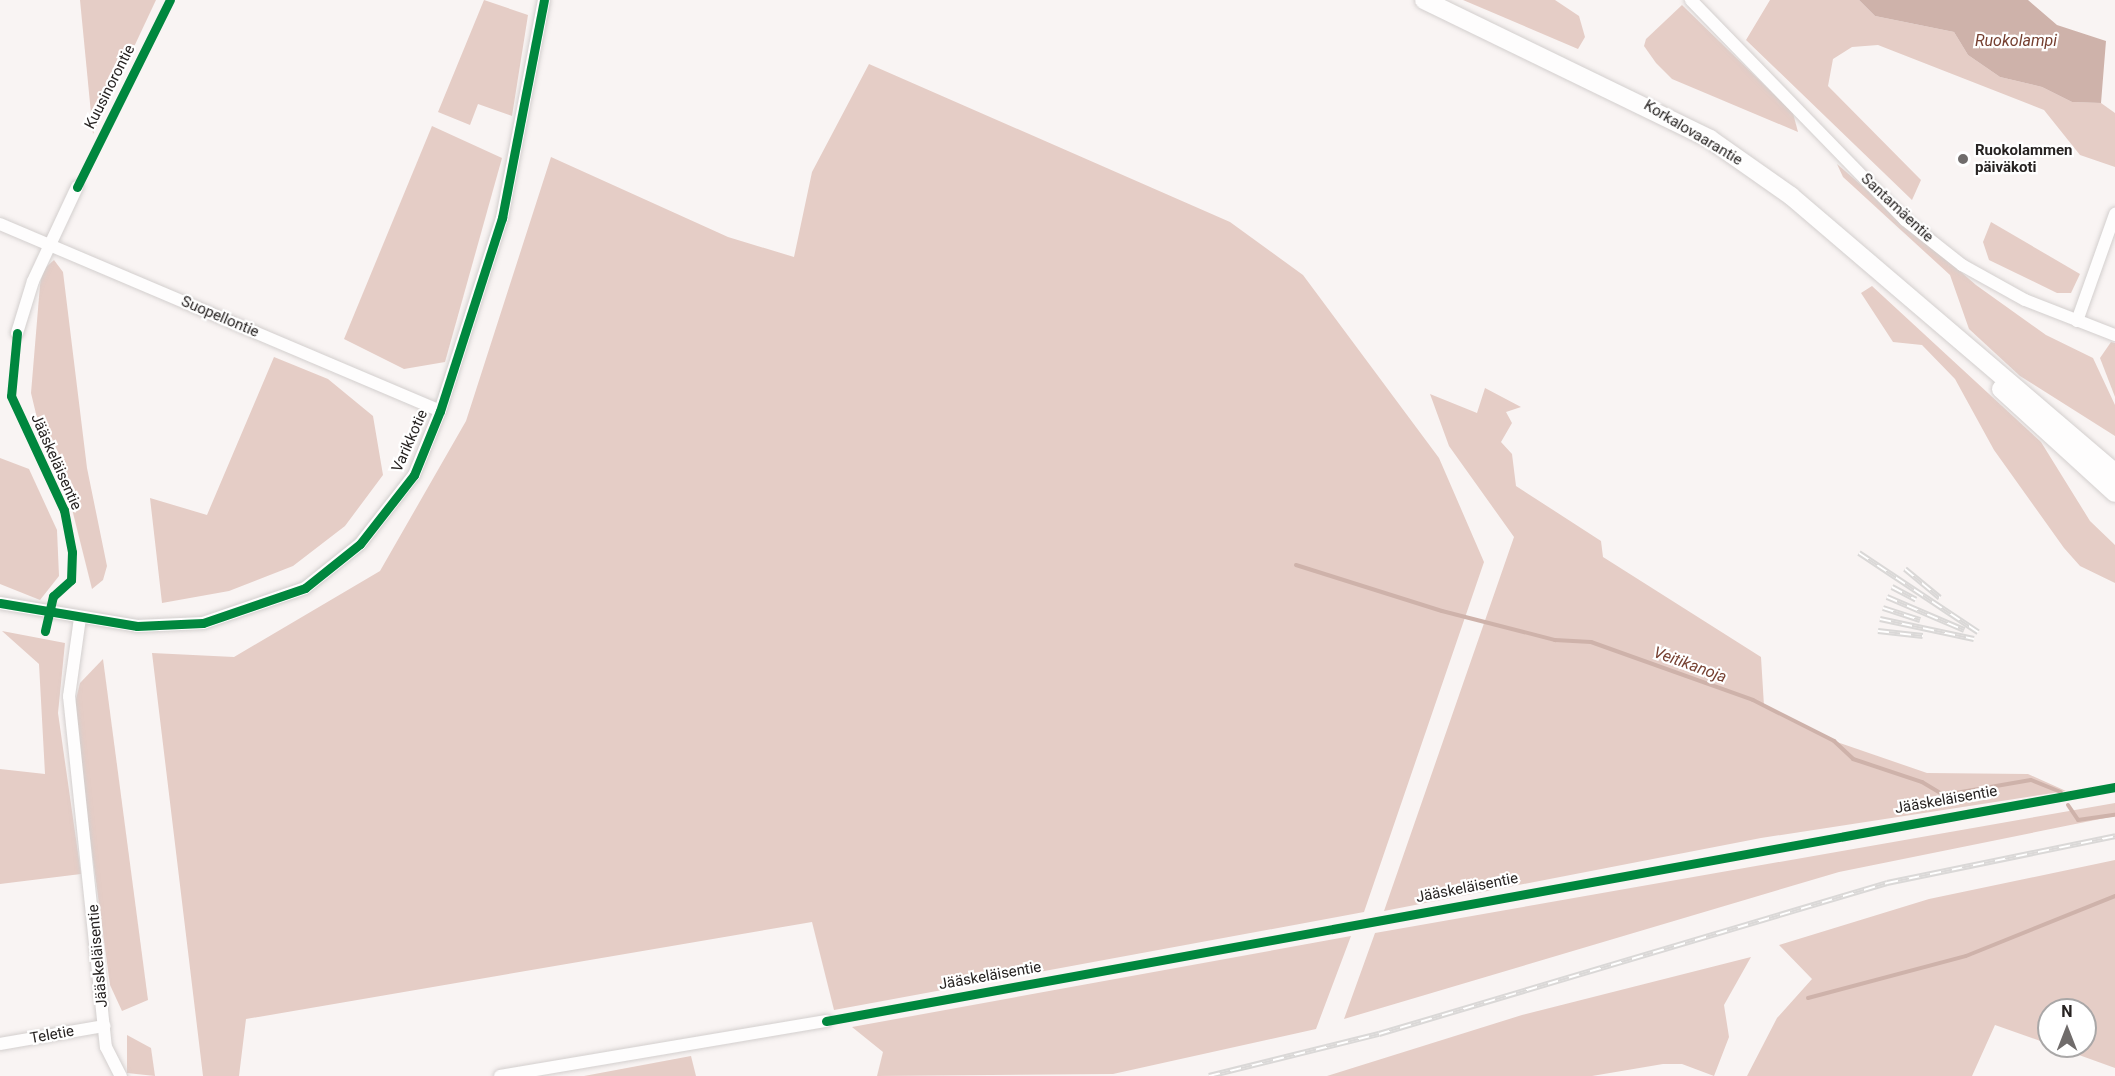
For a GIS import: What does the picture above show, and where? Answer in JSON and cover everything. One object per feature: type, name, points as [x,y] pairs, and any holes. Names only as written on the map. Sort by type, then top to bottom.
[{"type":"street","name":"Varikkotie","points":[[0,603],[137,626],[203,623],[305,588],[360,544],[392,507],[414,475],[440,411],[502,218],[544,0]]},
{"type":"street","name":"Korkalovaarantie","points":[[1424,0],[1710,139],[1791,196],[2115,472]]},
{"type":"street","name":"Santamäentie","points":[[1691,0],[1905,220],[1962,266],[2076,321],[2115,335]]},
{"type":"street","points":[[17,333],[49,245],[77,187]]},
{"type":"street","points":[[2076,321],[2115,214]]},
{"type":"street","name":"Suopellontie","points":[[0,224],[440,411]]},
{"type":"street","name":"Korkalovaarantie","points":[[1932,316],[1942,333],[2036,424],[2115,493]]},
{"type":"street","name":"Jääskeläisentie","points":[[80,618],[69,696],[106,1047],[121,1076]]},
{"type":"street","points":[[500,1076],[826,1021]]},
{"type":"street","name":"Teletie","points":[[0,1044],[104,1026]]},
{"type":"shaded area","points":[[80,0],[156,0],[93,134]]},
{"type":"shaded area","points":[[484,0],[528,15],[512,116],[478,104],[470,125],[438,112]]},
{"type":"shaded area","points":[[1463,0],[1555,0],[1579,16],[1585,37],[1578,49]]},
{"type":"shaded area","points":[[1770,0],[1859,0],[1875,16],[1954,32],[1968,55],[2000,77],[2042,87],[2072,102],[2101,103],[2115,113],[2115,167],[2080,155],[2044,110],[1878,45],[1852,47],[1833,59],[1828,86],[1921,180],[1912,200],[1746,40]]},
{"type":"shaded area","points":[[1682,5],[1793,113],[1798,132],[1672,79],[1656,63],[1644,46],[1646,39]]},
{"type":"shaded area","points":[[869,64],[1230,222],[1303,275],[1439,458],[1484,562],[1364,912],[834,1010],[812,922],[246,1019],[239,1076],[203,1076],[152,653],[234,657],[380,571],[466,421],[551,157],[728,237],[794,257],[812,172]]},
{"type":"shaded area","points":[[432,126],[502,158],[445,362],[404,369],[344,339]]},
{"type":"shaded area","points":[[1837,164],[1976,285],[2046,335],[2093,358],[2115,405],[2115,436],[2020,376],[1969,329],[1950,275],[1843,177]]},
{"type":"shaded area","points":[[1991,222],[2080,274],[2071,293],[2057,293],[1989,260],[1983,242]]},
{"type":"shaded area","points":[[54,260],[63,272],[87,468],[107,566],[103,580],[92,589],[63,473],[42,439],[31,393],[40,285],[43,270]]},
{"type":"shaded area","points":[[1872,286],[2041,442],[2090,521],[2115,545],[2115,583],[2080,566],[2064,548],[1994,450],[1955,379],[1922,345],[1893,342],[1861,293]]},
{"type":"shaded area","points":[[2111,342],[2115,343],[2115,397],[2100,358]]},
{"type":"shaded area","points":[[274,357],[328,379],[373,416],[383,475],[345,526],[293,566],[229,591],[162,603],[150,498],[207,515]]},
{"type":"shaded area","points":[[1485,388],[1521,407],[1506,412],[1512,423],[1501,442],[1512,454],[1516,486],[1601,541],[1603,557],[1761,657],[1764,706],[1834,741],[1927,773],[2028,774],[2066,791],[1761,838],[1384,911],[1514,537],[1449,446],[1430,394],[1477,413]]},
{"type":"shaded area","points":[[0,458],[29,469],[57,530],[59,576],[40,600],[0,584]]},
{"type":"shaded area","points":[[2,631],[65,643],[58,713],[81,874],[0,884],[0,769],[45,774],[39,664]]},
{"type":"shaded area","points":[[103,659],[148,1000],[122,1011],[110,985],[73,711],[80,683]]},
{"type":"shaded area","points":[[2115,803],[2115,816],[1839,872],[1344,1019],[1375,933]]},
{"type":"shaded area","points":[[2115,860],[2115,1068],[2087,1058],[2097,1058],[2097,998],[2037,998],[2037,1040],[1995,1025],[1972,1076],[1747,1076],[1777,1018],[1812,979],[1779,945],[1929,899]]},
{"type":"shaded area","points":[[1351,936],[1316,1029],[1113,1074],[877,1076],[883,1052],[852,1027]]},
{"type":"shaded area","points":[[1751,957],[1724,1005],[1729,1037],[1714,1076],[1682,1064],[1663,1064],[1592,1076],[1327,1076],[1522,1015]]},
{"type":"shaded area","points":[[127,1035],[151,1048],[155,1076],[127,1073]]},
{"type":"shaded area","points":[[691,1056],[696,1076],[584,1076]]},
{"type":"water","name":"Ruokolampi","points":[[1859,0],[2028,0],[2057,25],[2106,41],[2101,103],[2072,102],[2042,87],[2000,77],[1968,55],[1954,32],[1875,16]]},
{"type":"waterway","name":"Veitikanoja","points":[[1296,565],[1442,611],[1555,640],[1591,642],[1753,700],[1834,741],[1853,759],[1922,782],[1944,795],[2031,780],[2061,792]]},
{"type":"waterway","name":"Veitikanoja","points":[[2068,805],[2078,820],[2115,815]]},
{"type":"waterway","points":[[1808,998],[1966,956],[2115,896]]},
{"type":"railway","points":[[1859,553],[1978,632]]},
{"type":"railway","points":[[1905,569],[1940,598]]},
{"type":"railway","points":[[1892,587],[1916,600]]},
{"type":"railway","points":[[1887,597],[1964,630]]},
{"type":"railway","points":[[1883,608],[1920,620]]},
{"type":"railway","points":[[1880,619],[1974,639]]},
{"type":"railway","points":[[1878,631],[1923,636]]},
{"type":"railway","points":[[1209,1076],[1379,1034],[1887,883],[2115,836]]},
{"type":"cycle path","name":"Kuusinorontie","points":[[77,187],[170,0]]},
{"type":"cycle path","points":[[0,603],[137,626],[203,623],[305,588],[360,544],[414,475],[440,411],[502,218],[544,0]]},
{"type":"cycle path","points":[[17,333],[11,396],[64,510],[72,552],[71,580],[53,596],[45,631]]},
{"type":"cycle path","points":[[826,1021],[2115,787]]},
{"type":"place","name":"Ruokolammen päiväkoti","points":[[1963,159]]}]
